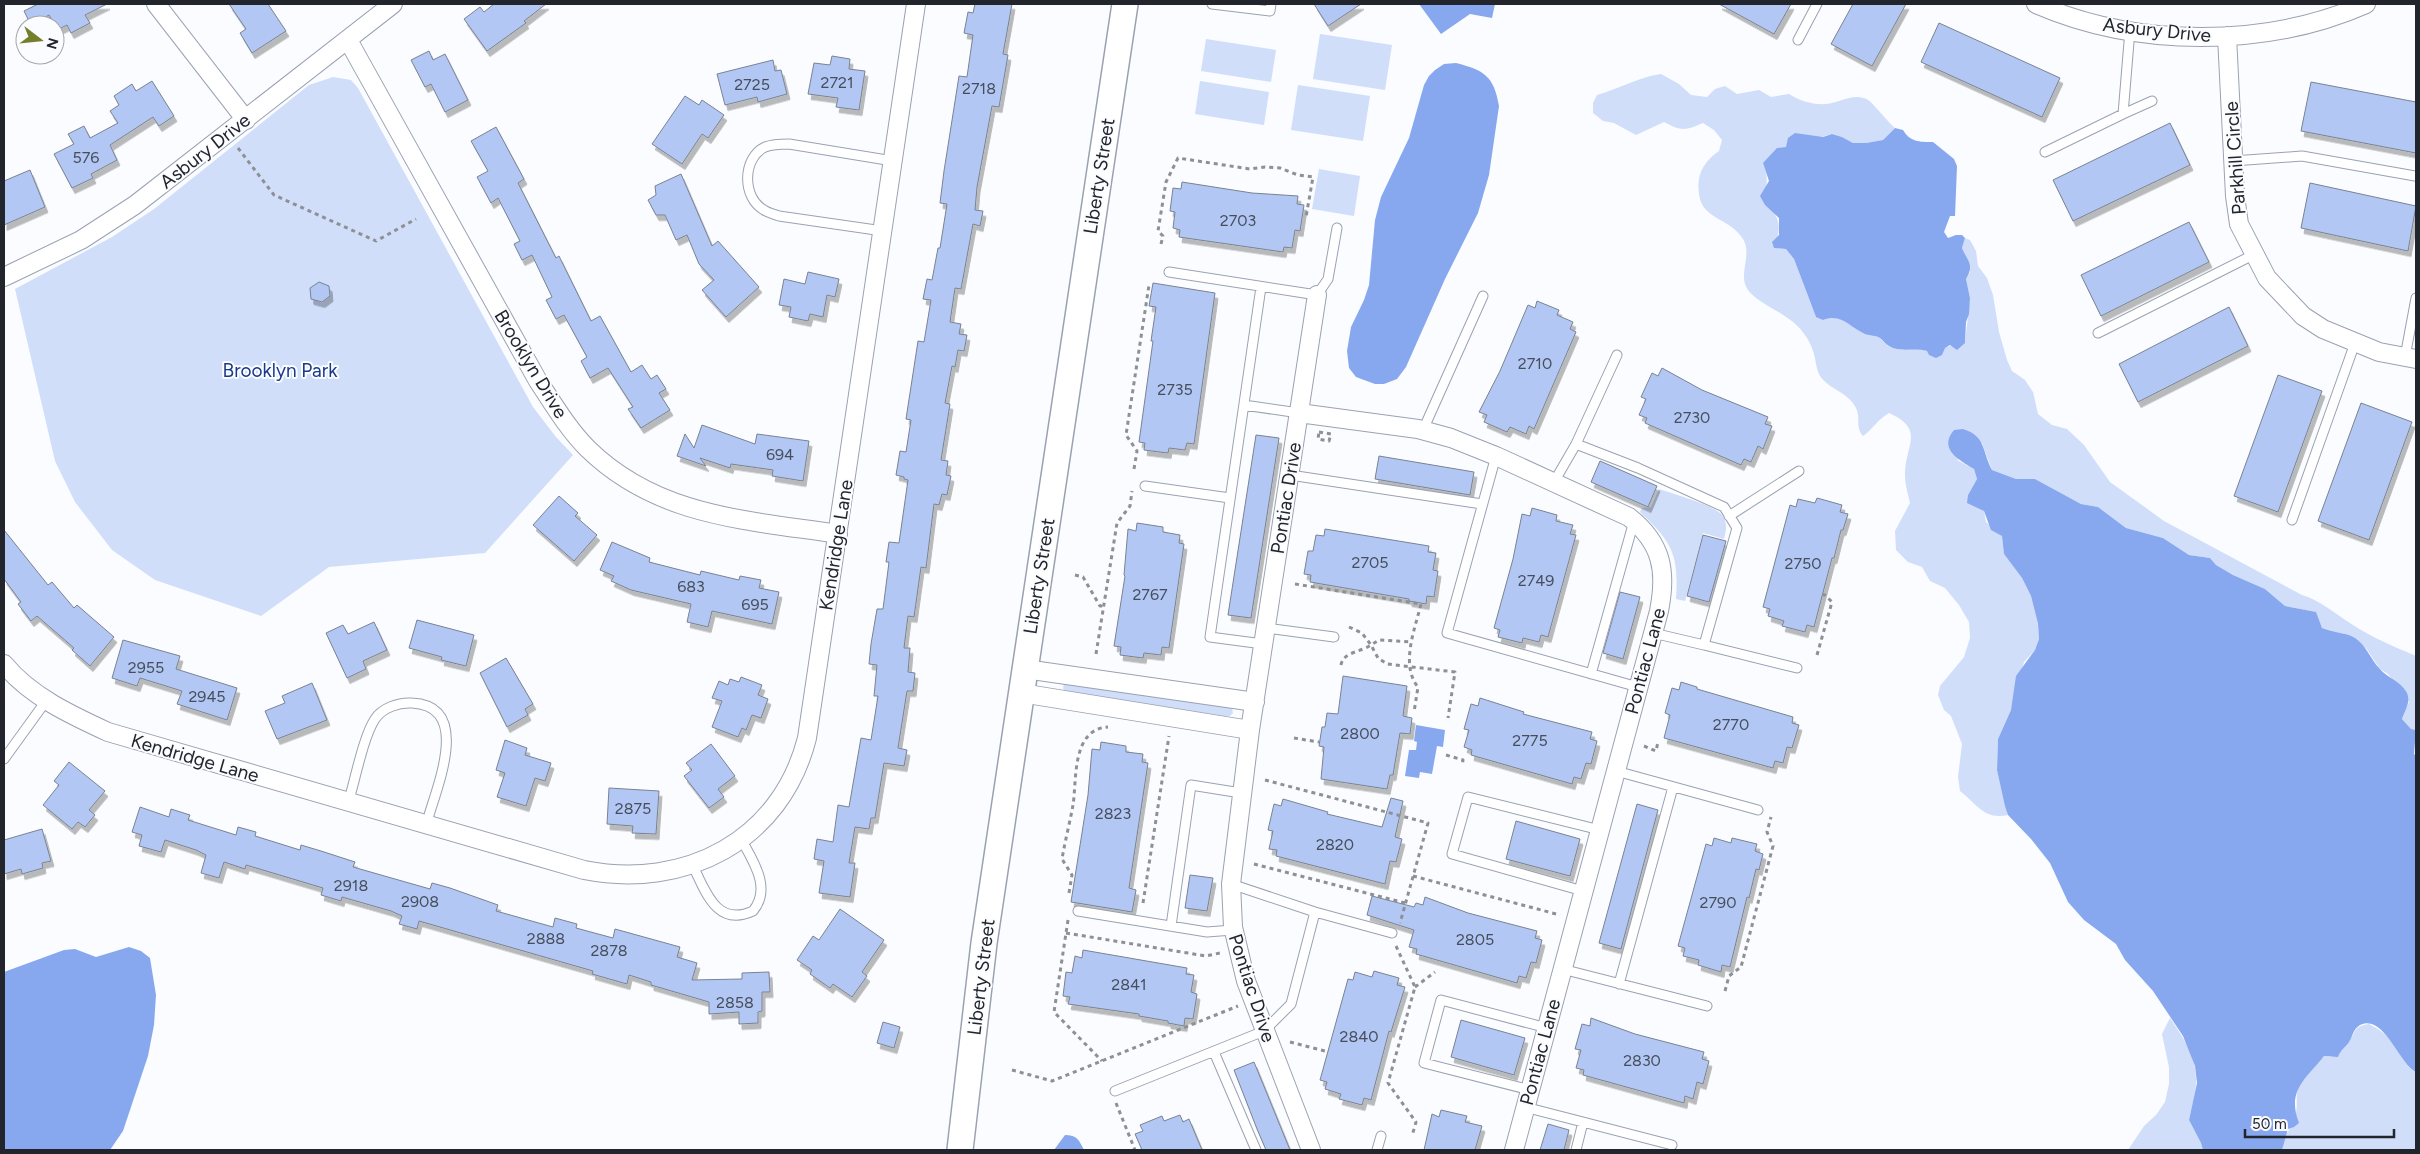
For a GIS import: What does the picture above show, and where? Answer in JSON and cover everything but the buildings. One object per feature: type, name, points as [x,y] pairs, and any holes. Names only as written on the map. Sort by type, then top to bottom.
[{"type":"street","points":[[156,4],[246,120]]},
{"type":"street","name":"Asbury Drive","points":[[4,277],[80,240],[127,210],[246,120],[393,4]]},
{"type":"street","name":"Kendridge Lane","points":[[5,670],[46,701],[108,732],[348,803],[607,875],[650,875],[692,864],[718,854],[741,839],[764,818],[782,796],[804,749],[838,534],[916,4]]},
{"type":"street","name":"Liberty Street","points":[[960,1150],[984,944],[1125,4]]},
{"type":"street","name":"Asbury Drive","points":[[2036,4],[2073,17],[2130,30],[2194,37],[2275,32],[2350,11],[2366,4]]},
{"type":"street","name":"Parkhill Circle","points":[[2227,36],[2233,161],[2239,224],[2267,278],[2303,316],[2323,329],[2379,352],[2411,358]]},
{"type":"street","name":"Brooklyn Drive","points":[[348,40],[538,381],[565,422],[587,447],[625,479],[679,506],[715,515],[838,534]]},
{"type":"street","name":"Pontiac Drive","points":[[1312,1150],[1246,981],[1233,930],[1231,884],[1250,730],[1317,295]]},
{"type":"street","name":"Pontiac Lane","points":[[1299,413],[1423,430],[1451,438],[1496,456],[1617,511],[1634,521],[1655,546],[1662,570],[1661,598],[1514,1150]]},
{"type":"street","points":[[1025,669],[1255,702]]},
{"type":"street","points":[[1021,693],[1250,730]]},
{"type":"lane","points":[[1212,4],[1270,11],[1271,4]]},
{"type":"lane","points":[[1798,40],[1817,4]]},
{"type":"lane","points":[[2123,114],[2130,30]]},
{"type":"lane","points":[[2045,152],[2152,100]]},
{"type":"lane","points":[[883,231],[779,216],[764,210],[752,200],[748,188],[748,172],[753,158],[764,148],[777,144],[789,144],[893,161]]},
{"type":"lane","points":[[2233,161],[2302,156],[2416,176]]},
{"type":"lane","points":[[1169,272],[1317,295],[1328,279],[1337,228]]},
{"type":"lane","points":[[2098,333],[2255,254]]},
{"type":"lane","points":[[1262,287],[1210,637],[1334,636]]},
{"type":"lane","points":[[1423,430],[1482,296]]},
{"type":"lane","points":[[2411,358],[2416,298]]},
{"type":"lane","points":[[2292,520],[2355,343]]},
{"type":"lane","points":[[1554,482],[1576,444],[1617,355]]},
{"type":"lane","points":[[1244,405],[1299,413]]},
{"type":"lane","points":[[1576,444],[1724,507],[1730,516],[1737,528],[1704,645]]},
{"type":"lane","points":[[1496,456],[1447,633],[1638,687]]},
{"type":"lane","points":[[1730,516],[1799,471]]},
{"type":"lane","points":[[1290,476],[1482,504]]},
{"type":"lane","points":[[1145,486],[1230,498]]},
{"type":"lane","points":[[1591,674],[1634,521]]},
{"type":"lane","points":[[1653,632],[1797,668]]},
{"type":"lane","points":[[4,759],[46,701]]},
{"type":"lane","points":[[348,803],[375,718],[393,706],[412,702],[421,704],[431,708],[439,715],[448,733],[445,757],[426,825]]},
{"type":"lane","points":[[1616,771],[1758,810]]},
{"type":"lane","points":[[1171,926],[1191,785],[1241,793]]},
{"type":"lane","points":[[1620,984],[1673,787]]},
{"type":"lane","points":[[1583,891],[1452,854],[1468,797],[1600,830]]},
{"type":"lane","points":[[692,864],[714,906],[729,914],[738,915],[753,911],[760,898],[760,879],[741,839]]},
{"type":"lane","points":[[1231,884],[1315,912],[1392,933]]},
{"type":"lane","points":[[1078,911],[1208,932],[1233,930]]},
{"type":"lane","points":[[1115,1096],[1264,1031],[1291,1004],[1315,912]]},
{"type":"lane","points":[[1562,969],[1707,1006]]},
{"type":"lane","points":[[1530,1090],[1424,1063],[1432,1032],[1441,1000],[1547,1028]]},
{"type":"lane","points":[[1214,1052],[1256,1150]]},
{"type":"lane","points":[[1525,1107],[1672,1145]]},
{"type":"lane","points":[[1576,1150],[1584,1122]]},
{"type":"lane","points":[[1377,1150],[1381,1136]]},
{"type":"path","points":[[236,144],[274,195],[376,241],[416,219]]},
{"type":"path","points":[[1161,244],[1163,236],[1158,231],[1166,182],[1178,158],[1250,169],[1265,166],[1280,168],[1298,175],[1313,177],[1306,217]]},
{"type":"path","points":[[1134,469],[1137,451],[1126,435],[1149,285]]},
{"type":"path","points":[[1096,654],[1117,523],[1130,506],[1133,488]]},
{"type":"path","points":[[1074,575],[1083,577],[1100,606],[1104,606]]},
{"type":"path","points":[[1295,584],[1421,604],[1412,642],[1410,665],[1413,680],[1418,687],[1414,712]]},
{"type":"path","points":[[1817,655],[1832,602],[1819,594]]},
{"type":"path","points":[[1349,627],[1362,633],[1378,658],[1387,664],[1410,665],[1455,672],[1448,718]]},
{"type":"path","points":[[1341,665],[1342,660],[1347,655],[1361,652],[1379,640],[1412,642]]},
{"type":"path","points":[[1069,893],[1072,875],[1062,858],[1073,808],[1079,754],[1090,734],[1099,728],[1112,727]]},
{"type":"path","points":[[1160,734],[1178,737]]},
{"type":"path","points":[[1143,903],[1169,736]]},
{"type":"path","points":[[1294,738],[1318,742]]},
{"type":"path","points":[[1646,738],[1643,748],[1656,751],[1658,742]]},
{"type":"path","points":[[1446,755],[1461,758],[1463,760],[1462,766]]},
{"type":"path","points":[[1725,991],[1729,976],[1741,967],[1773,846],[1767,832],[1771,816]]},
{"type":"path","points":[[1254,864],[1405,903]]},
{"type":"path","points":[[1413,876],[1561,915]]},
{"type":"path","points":[[1068,916],[1054,1012],[1102,1061]]},
{"type":"path","points":[[1066,933],[1206,956],[1229,951]]},
{"type":"path","points":[[1415,987],[1435,972]]},
{"type":"path","points":[[1012,1070],[1052,1081],[1244,1004]]},
{"type":"path","points":[[1290,1042],[1325,1051]]},
{"type":"path","points":[[1115,1096],[1135,1150]]},
{"type":"green space","points":[[1320,34],[1392,45],[1385,90],[1313,79]]},
{"type":"green space","points":[[1206,39],[1276,50],[1271,82],[1201,71]]},
{"type":"green space","points":[[1661,74],[1679,84],[1691,95],[1707,97],[1715,89],[1725,86],[1737,94],[1759,90],[1771,97],[1789,94],[1802,101],[1816,104],[1826,104],[1852,97],[1870,101],[1895,128],[1883,140],[1853,143],[1832,134],[1786,147],[1763,163],[1767,179],[1765,205],[1775,214],[1779,229],[1774,248],[1786,249],[1794,259],[1816,317],[1832,317],[1844,320],[1864,333],[1879,337],[1888,346],[1902,350],[1917,348],[1927,351],[1965,343],[1970,298],[1966,279],[1970,272],[1962,248],[1965,238],[1970,240],[1976,251],[1978,266],[1987,278],[1993,295],[1999,332],[2007,360],[2012,371],[2025,380],[2033,392],[2038,414],[2052,425],[2067,429],[2084,445],[2110,482],[2164,521],[2316,601],[2368,634],[2416,656],[2416,730],[2411,729],[2402,719],[2409,702],[2388,674],[2380,669],[2366,648],[2343,633],[2331,633],[2322,628],[2315,612],[2285,606],[2265,589],[2233,575],[2216,565],[2210,558],[2189,555],[2163,538],[2126,528],[2098,507],[2081,504],[2035,479],[2016,479],[1992,470],[1982,443],[1957,460],[1974,469],[1977,479],[1968,495],[1984,511],[1986,522],[2002,536],[2004,554],[2022,578],[2031,596],[2038,625],[2039,639],[2035,650],[2024,662],[2011,710],[1998,739],[1997,770],[2008,815],[1993,815],[1977,806],[1960,791],[1958,777],[1962,744],[1951,716],[1944,710],[1938,695],[1940,686],[1964,657],[1970,638],[1969,622],[1959,605],[1945,588],[1930,581],[1922,567],[1908,562],[1896,550],[1895,531],[1910,503],[1905,476],[1911,440],[1910,432],[1901,419],[1889,413],[1863,436],[1859,429],[1856,408],[1848,398],[1829,385],[1820,376],[1812,348],[1802,331],[1789,319],[1759,300],[1748,290],[1744,278],[1746,245],[1743,239],[1732,228],[1707,211],[1700,199],[1698,184],[1701,171],[1708,160],[1719,151],[1722,140],[1714,130],[1703,123],[1683,129],[1664,122],[1636,135],[1614,123],[1603,121],[1593,113],[1593,103],[1597,95]]},
{"type":"green space","name":"Brooklyn Park","points":[[333,77],[351,80],[358,88],[533,407],[556,437],[573,455],[485,553],[329,567],[261,616],[155,580],[112,550],[75,502],[55,461],[15,289],[112,237],[154,209],[309,85]]},
{"type":"green space","points":[[1200,81],[1269,92],[1264,125],[1195,114]]},
{"type":"green space","points":[[1298,85],[1370,96],[1363,141],[1291,130]]},
{"type":"green space","points":[[1319,169],[1360,176],[1354,216],[1312,209]]},
{"type":"green space","points":[[1659,489],[1711,507],[1722,515],[1726,524],[1724,539],[1703,533],[1685,601],[1676,599],[1676,571],[1671,550],[1660,532],[1640,512],[1642,508],[1651,507]]},
{"type":"green space","points":[[1064,682],[1228,706],[1232,708],[1233,713],[1230,716],[1225,716],[1068,692],[1063,689]]},
{"type":"green space","points":[[2170,1018],[2192,1056],[2196,1073],[2196,1087],[2189,1120],[2203,1150],[2128,1150],[2144,1126],[2156,1115],[2165,1102],[2169,1084],[2169,1067],[2162,1034]]},
{"type":"green space","points":[[2369,1024],[2381,1031],[2390,1040],[2407,1065],[2416,1072],[2416,1150],[2282,1150],[2284,1140],[2296,1113],[2297,1092],[2301,1082],[2324,1056],[2332,1057],[2351,1039],[2359,1027]]},
{"type":"water","points":[[1419,4],[1495,4],[1492,18],[1470,14],[1441,34]]},
{"type":"water","points":[[1456,63],[1474,68],[1486,76],[1491,81],[1497,96],[1499,106],[1489,175],[1478,213],[1445,279],[1406,367],[1397,379],[1384,384],[1375,384],[1356,377],[1349,368],[1347,351],[1351,327],[1369,285],[1375,220],[1381,197],[1409,138],[1424,85],[1435,70],[1444,64]]},
{"type":"water","points":[[1895,128],[1903,130],[1912,139],[1933,142],[1954,159],[1957,166],[1955,216],[1950,216],[1944,232],[1948,238],[1962,235],[1965,238],[1962,248],[1970,266],[1966,279],[1970,298],[1969,314],[1966,322],[1965,343],[1957,350],[1950,345],[1945,348],[1942,355],[1936,358],[1929,355],[1927,351],[1894,348],[1878,337],[1865,334],[1835,318],[1823,320],[1816,317],[1794,259],[1786,249],[1774,248],[1772,242],[1779,235],[1779,218],[1765,205],[1760,196],[1769,181],[1763,163],[1777,148],[1786,147],[1788,138],[1795,133],[1823,137],[1832,134],[1853,143],[1866,143],[1883,140]]},
{"type":"water","points":[[1963,429],[1980,440],[1992,470],[2016,479],[2035,479],[2081,504],[2098,507],[2126,528],[2163,538],[2189,555],[2210,558],[2216,565],[2233,575],[2265,589],[2285,606],[2316,612],[2322,628],[2347,635],[2359,641],[2379,668],[2401,685],[2407,693],[2408,703],[2402,719],[2411,729],[2416,730],[2414,754],[2416,756],[2416,1072],[2403,1060],[2384,1032],[2369,1023],[2360,1025],[2356,1028],[2338,1057],[2324,1056],[2300,1085],[2295,1102],[2299,1123],[2288,1129],[2282,1150],[2203,1150],[2189,1120],[2197,1083],[2195,1066],[2183,1036],[2153,991],[2125,960],[2116,944],[2084,920],[2068,902],[2050,863],[2031,839],[2008,815],[1997,770],[1998,739],[2011,710],[2016,676],[2035,650],[2039,639],[2038,624],[2031,596],[2022,578],[2004,554],[2002,536],[1991,530],[1984,511],[1967,503],[1968,495],[1977,479],[1974,469],[1952,453],[1948,443],[1954,430]]},
{"type":"water","points":[[1416,725],[1445,730],[1443,747],[1437,746],[1432,774],[1420,772],[1419,778],[1405,776],[1409,750],[1416,750],[1417,742],[1414,741]]},
{"type":"water","points":[[129,947],[141,951],[150,958],[156,995],[154,1025],[148,1056],[123,1131],[110,1150],[4,1150],[4,972],[64,950],[75,949],[96,957]]},
{"type":"water","points":[[1065,1135],[1077,1139],[1084,1150],[1054,1150]]}]
